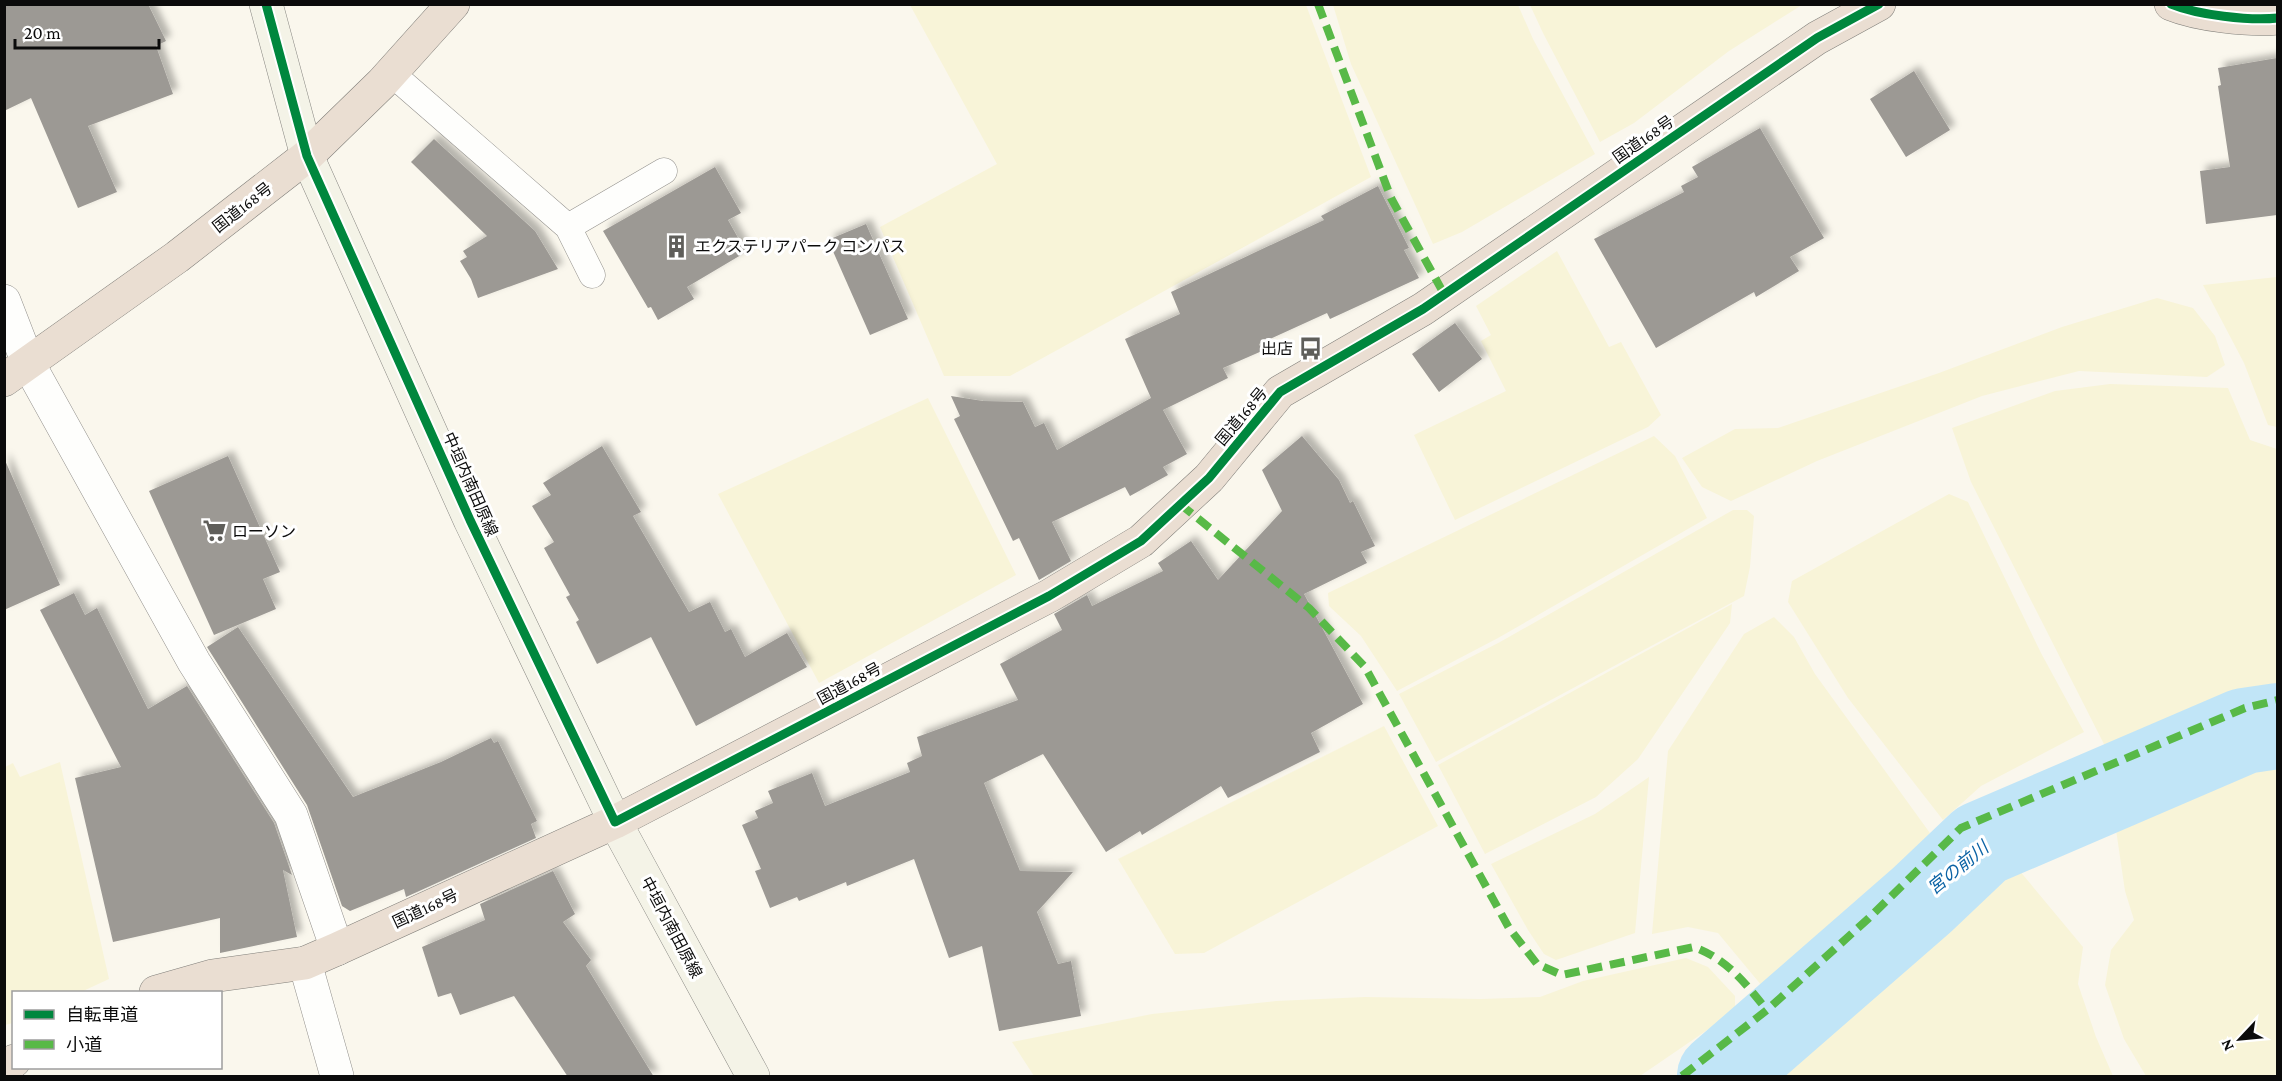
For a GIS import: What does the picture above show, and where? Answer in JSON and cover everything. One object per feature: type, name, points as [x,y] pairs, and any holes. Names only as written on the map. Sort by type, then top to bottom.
[{"type":"highway","name":"国道168号","points":[[16,371],[177,257],[307,156],[392,73],[453,4]]},
{"type":"highway","name":"国道168号","points":[[163,991],[213,976],[305,963],[337,949],[615,822],[1049,596],[1141,541],[1209,478],[1280,392],[1423,309],[1817,38],[1879,4]]},
{"type":"highway","points":[[2171,4],[2198,12],[2263,20],[2277,18]]},
{"type":"main road","name":"中垣内南田原線","points":[[266,4],[307,156],[470,520],[615,822],[753,1077]]},
{"type":"street","points":[[4,301],[16,371],[194,662],[291,814],[337,949]]},
{"type":"street","points":[[305,963],[337,1077]]},
{"type":"lane","points":[[392,73],[568,227],[592,274]]},
{"type":"lane","points":[[568,227],[664,171]]},
{"type":"shaded area","points":[[910,5],[1306,5],[1371,177],[1010,376],[944,376],[880,227],[997,164]]},
{"type":"shaded area","points":[[1333,5],[1518,5],[1533,39],[1595,154],[1462,232],[1433,244],[1351,64]]},
{"type":"shaded area","points":[[1530,5],[1802,5],[1729,51],[1634,123],[1600,142]]},
{"type":"shaded area","points":[[1557,251],[1609,347],[1621,342],[1661,415],[1648,427],[1455,520],[1414,435],[1506,391],[1481,341],[1491,335],[1476,306]]},
{"type":"shaded area","points":[[2278,277],[2277,427],[2268,425],[2244,363],[2203,285]]},
{"type":"shaded area","points":[[2157,298],[2193,308],[2215,336],[2225,365],[2207,377],[2079,371],[1982,396],[1817,461],[1731,501],[1702,487],[1682,458],[1735,429],[1778,428],[1939,373],[2062,327]]},
{"type":"shaded area","points":[[2110,384],[2228,388],[2250,440],[2277,449],[2278,685],[2249,689],[2108,752],[1971,482],[1952,428],[2055,391]]},
{"type":"shaded area","points":[[928,398],[1016,575],[819,683],[718,494]]},
{"type":"shaded area","points":[[1654,436],[1675,456],[1707,518],[1498,638],[1397,691],[1361,636],[1329,606],[1328,593]]},
{"type":"shaded area","points":[[1949,494],[1968,502],[2041,653],[2084,732],[1981,786],[1943,820],[1848,698],[1788,602],[1792,581]]},
{"type":"shaded area","points":[[1733,510],[1747,510],[1754,516],[1750,567],[1744,596],[1436,762],[1399,694],[1500,642]]},
{"type":"shaded area","points":[[1732,604],[1730,623],[1638,759],[1596,797],[1485,854],[1438,765]]},
{"type":"shaded area","points":[[1774,617],[1794,637],[1815,674],[1935,840],[1767,992],[1718,933],[1688,927],[1652,934],[1668,751],[1744,634]]},
{"type":"shaded area","points":[[1384,726],[1438,826],[1204,953],[1175,954],[1118,859]]},
{"type":"shaded area","points":[[2278,752],[2277,1076],[2146,1076],[2124,1039],[2105,985],[2111,950],[2134,920],[2125,891],[2114,816]]},
{"type":"shaded area","points":[[60,762],[109,979],[83,991],[12,991],[12,1023],[5,1025],[5,767],[13,763],[20,777]]},
{"type":"shaded area","points":[[1649,777],[1635,933],[1556,960],[1544,954],[1491,864],[1595,814]]},
{"type":"shaded area","points":[[2014,864],[2083,947],[2078,984],[2096,1037],[2113,1076],[1779,1076],[1780,1069],[1868,984]]},
{"type":"shaded area","points":[[1686,958],[1708,967],[1735,996],[1735,1011],[1640,1076],[1034,1076],[1012,1042],[1152,1014],[1276,1001],[1365,997],[1481,999],[1540,997],[1583,981]]},
{"type":"building","points":[[4,4],[148,4],[166,41],[156,46],[173,94],[88,126],[117,192],[78,208],[31,98],[4,111]]},
{"type":"building","points":[[2277,58],[2277,215],[2206,224],[2200,171],[2230,167],[2218,86],[2221,85],[2218,68]]},
{"type":"building","points":[[1914,71],[1950,130],[1906,157],[1870,99]]},
{"type":"building","points":[[1760,128],[1824,238],[1790,257],[1799,271],[1756,297],[1754,292],[1656,348],[1594,239],[1684,192],[1681,186],[1698,177],[1692,167]]},
{"type":"building","points":[[434,139],[535,231],[558,269],[478,298],[471,279],[460,261],[467,257],[463,251],[487,236],[411,162]]},
{"type":"building","name":"エクステリアパーク コンパス","points":[[715,167],[741,213],[728,220],[746,252],[687,287],[694,299],[658,320],[651,307],[648,308],[603,231]]},
{"type":"building","points":[[1378,186],[1409,248],[1404,250],[1419,278],[1330,319],[1327,313],[1259,344],[1262,351],[1223,368],[1228,378],[1163,410],[1187,454],[1163,467],[1168,475],[1130,496],[1125,487],[1052,522],[1071,561],[1039,580],[1019,538],[1013,541],[954,419],[960,416],[951,396],[983,401],[1023,402],[1035,427],[1044,423],[1057,450],[1151,398],[1125,339],[1180,314],[1171,292],[1324,220],[1321,216]]},
{"type":"building","points":[[866,224],[908,319],[870,335],[828,240]]},
{"type":"building","points":[[1455,323],[1482,359],[1439,392],[1412,354]]},
{"type":"building","points":[[1302,436],[1339,480],[1350,503],[1353,501],[1375,546],[1361,552],[1367,563],[1304,594],[1363,704],[1311,733],[1320,752],[1228,798],[1221,786],[1142,835],[1140,831],[1106,852],[1043,754],[984,783],[1020,871],[1073,872],[1037,912],[1058,964],[1071,961],[1081,1016],[999,1031],[982,946],[949,958],[914,859],[847,886],[846,882],[799,901],[797,897],[770,908],[755,871],[761,869],[742,825],[758,818],[755,811],[773,803],[768,791],[812,773],[825,806],[910,772],[907,763],[922,756],[917,737],[1018,700],[1000,664],[1062,630],[1054,614],[1087,595],[1092,606],[1163,571],[1158,563],[1191,541],[1218,580],[1282,511],[1262,470]]},
{"type":"building","points":[[602,446],[641,512],[633,516],[689,612],[710,602],[725,632],[731,629],[745,657],[787,633],[807,667],[696,726],[651,637],[597,664],[576,622],[579,620],[566,597],[570,595],[544,548],[554,542],[532,506],[551,495],[543,483]]},
{"type":"building","name":"ローソン","points":[[228,456],[280,572],[263,579],[276,609],[214,635],[149,491]]},
{"type":"building","points":[[4,458],[60,585],[4,610]]},
{"type":"building","points":[[74,593],[85,615],[97,608],[148,709],[187,686],[274,823],[292,875],[283,870],[297,937],[220,953],[220,918],[113,942],[75,778],[121,767],[40,610]]},
{"type":"building","points":[[238,627],[353,797],[441,762],[491,738],[494,743],[498,741],[537,821],[531,824],[536,838],[406,897],[404,889],[350,911],[342,906],[307,805],[207,647]]},
{"type":"building","points":[[553,871],[575,914],[563,922],[591,960],[586,966],[654,1077],[568,1077],[514,996],[460,1015],[451,993],[438,997],[422,947],[485,920],[480,904]]},
{"type":"waterway","name":"宮の前川","points":[[1720,1076],[1922,900],[1981,844],[2244,731],[2278,726]]},
{"type":"marked path","points":[[1318,4],[1391,198],[1444,294]]},
{"type":"marked path","points":[[1180,504],[1309,608],[1365,667],[1509,928],[1537,964],[1562,975],[1694,947],[1726,965],[1767,1010]]},
{"type":"marked path","points":[[1682,1076],[1767,1010],[1869,918],[1961,828],[2245,708],[2278,700]]},
{"type":"cycle path","points":[[266,4],[307,156],[470,520],[615,822],[1049,596],[1141,541],[1209,478],[1280,392],[1423,309],[1817,38],[1879,4]]},
{"type":"cycle path","points":[[2171,4],[2224,16],[2253,19],[2278,18]]},
{"type":"place","name":"エクステリアパーク コンパス","points":[[677,246]]},
{"type":"place","name":"出店","points":[[1311,348]]},
{"type":"place","name":"ローソン","points":[[214,531]]}]
